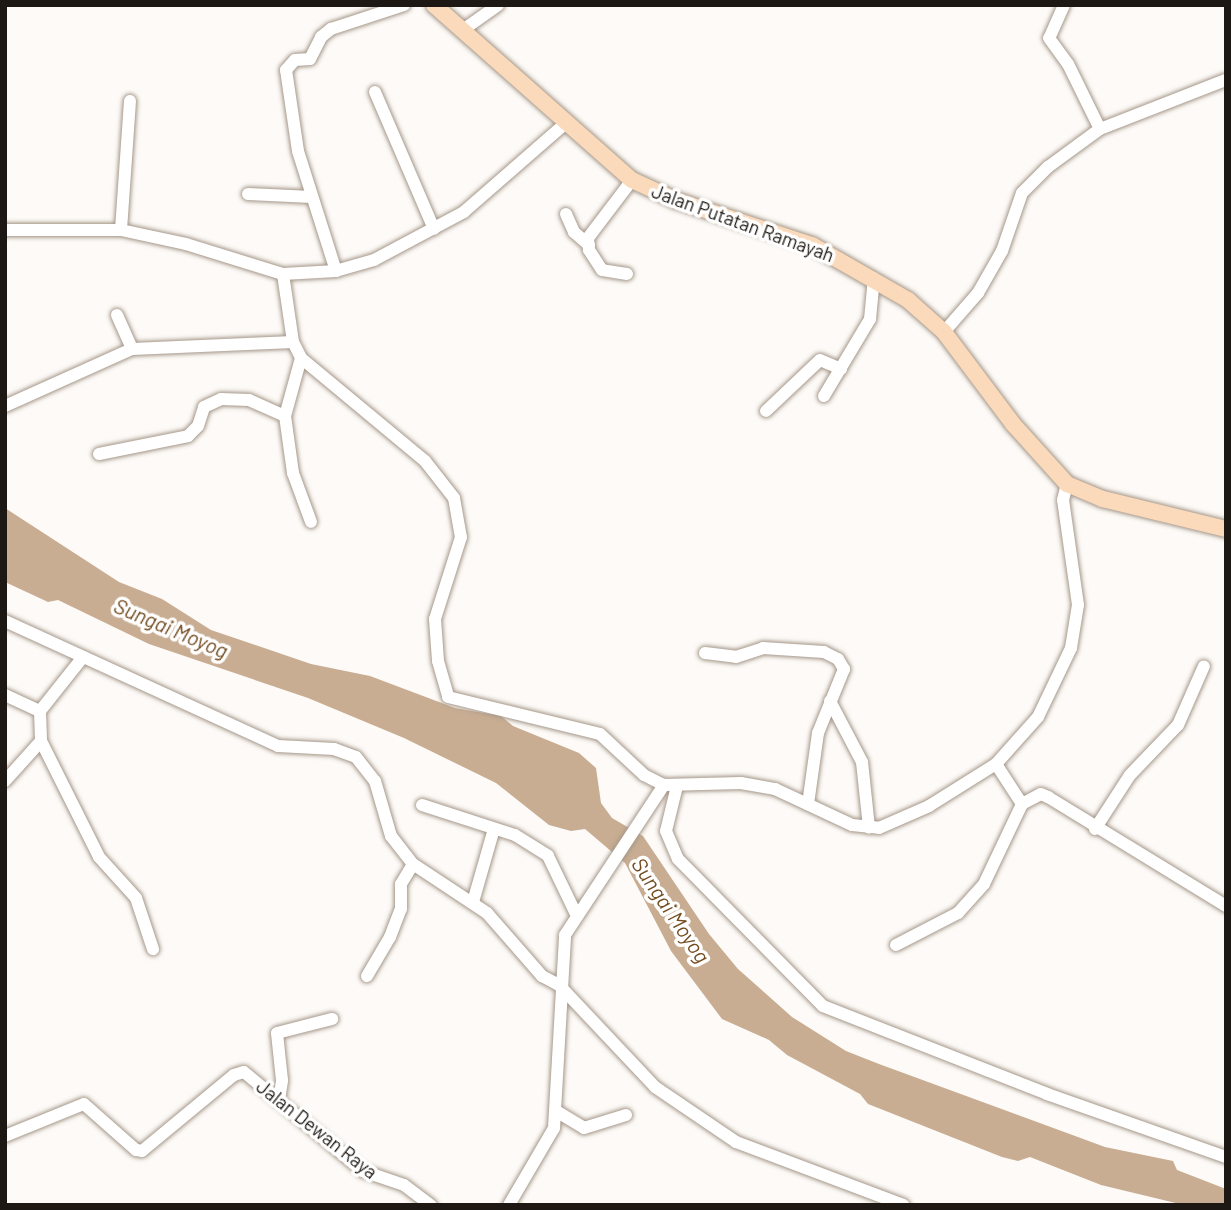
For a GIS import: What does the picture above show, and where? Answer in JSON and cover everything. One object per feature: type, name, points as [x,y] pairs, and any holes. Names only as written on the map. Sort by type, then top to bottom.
[{"type":"main road","name":"Jalan Putatan Ramayah","points":[[434,5],[632,180],[660,194],[812,245],[874,278],[944,332],[1013,424],[1067,484],[1103,499],[1226,529]]},
{"type":"street","points":[[336,271],[298,151],[288,104],[290,64],[310,59],[321,37],[331,29],[404,5]]},
{"type":"street","points":[[463,30],[498,5]]},
{"type":"street","points":[[1064,5],[1049,38],[1068,64],[1100,129]]},
{"type":"street","points":[[944,332],[978,293],[1002,251],[1022,193],[1048,166],[1100,129],[1226,80]]},
{"type":"street","points":[[375,92],[434,229]]},
{"type":"street","points":[[121,230],[130,102]]},
{"type":"street","points":[[5,230],[121,230],[186,244],[284,275],[336,271],[374,260],[464,212],[567,122]]},
{"type":"street","points":[[589,245],[591,230],[632,180]]},
{"type":"street","points":[[248,194],[312,198]]},
{"type":"street","points":[[566,214],[574,232],[589,245],[602,270],[627,274]]},
{"type":"street","points":[[284,275],[293,342],[301,358],[425,461],[454,498],[460,518],[458,558],[435,619],[438,661],[448,697],[600,734],[644,775],[671,785],[741,783],[775,789],[869,828],[893,824],[929,806],[996,764],[1038,717],[1072,648],[1078,605],[1063,500],[1067,484]]},
{"type":"street","points":[[824,396],[870,319],[874,278]]},
{"type":"street","points":[[117,315],[132,349]]},
{"type":"street","points":[[5,406],[132,349],[293,342]]},
{"type":"street","points":[[301,358],[285,416],[293,474],[311,522]]},
{"type":"street","points":[[766,411],[820,360],[841,369]]},
{"type":"street","points":[[99,454],[188,436],[198,426],[204,407],[221,399],[249,400],[285,416]]},
{"type":"street","points":[[5,621],[278,746],[334,749],[356,757],[376,781],[391,836],[413,864],[473,902],[504,929],[542,976],[559,985],[655,1087],[704,1123],[784,1164],[904,1205]]},
{"type":"street","points":[[705,653],[736,657],[763,648],[833,654],[844,669],[818,733],[808,804]]},
{"type":"street","points":[[83,657],[40,711],[41,741],[99,857],[136,898],[153,949]]},
{"type":"street","points":[[1095,829],[1130,775],[1178,724],[1204,666]]},
{"type":"street","points":[[5,695],[40,711]]},
{"type":"street","points":[[830,701],[862,762],[869,828]]},
{"type":"street","points":[[5,781],[41,741]]},
{"type":"street","points":[[996,764],[1022,804]]},
{"type":"street","points":[[509,1205],[548,1141],[556,1111],[559,985],[565,936],[576,914],[651,804],[671,785]]},
{"type":"street","points":[[671,785],[666,831],[678,859],[823,1006],[1021,1085],[1226,1157]]},
{"type":"street","points":[[896,945],[958,913],[984,884],[1022,804],[1041,794],[1226,906]]},
{"type":"street","points":[[422,805],[515,835],[548,856],[576,914]]},
{"type":"street","points":[[473,902],[494,829]]},
{"type":"street","points":[[367,976],[394,928],[401,909],[401,884],[413,864]]},
{"type":"street","points":[[279,1100],[282,1080],[277,1033],[332,1019]]},
{"type":"street","name":"Jalan Dewan Raya","points":[[5,1136],[84,1104],[136,1150],[142,1151],[238,1072],[279,1100],[363,1171],[404,1185],[431,1205]]},
{"type":"street","points":[[556,1111],[584,1128],[626,1115]]},
{"type":"water","name":"Sungai Moyog","points":[[5,508],[119,582],[162,599],[211,630],[311,664],[370,676],[455,708],[501,716],[513,726],[579,753],[596,768],[601,803],[612,818],[643,836],[709,934],[738,969],[792,1017],[846,1051],[879,1064],[1105,1147],[1173,1161],[1177,1170],[1226,1189],[1226,1205],[1184,1205],[1101,1185],[1030,1157],[1018,1161],[1002,1157],[868,1104],[860,1094],[787,1055],[769,1040],[722,1019],[671,951],[625,863],[585,829],[571,831],[549,825],[496,783],[404,738],[308,698],[149,644],[58,600],[48,602],[5,582]]}]
